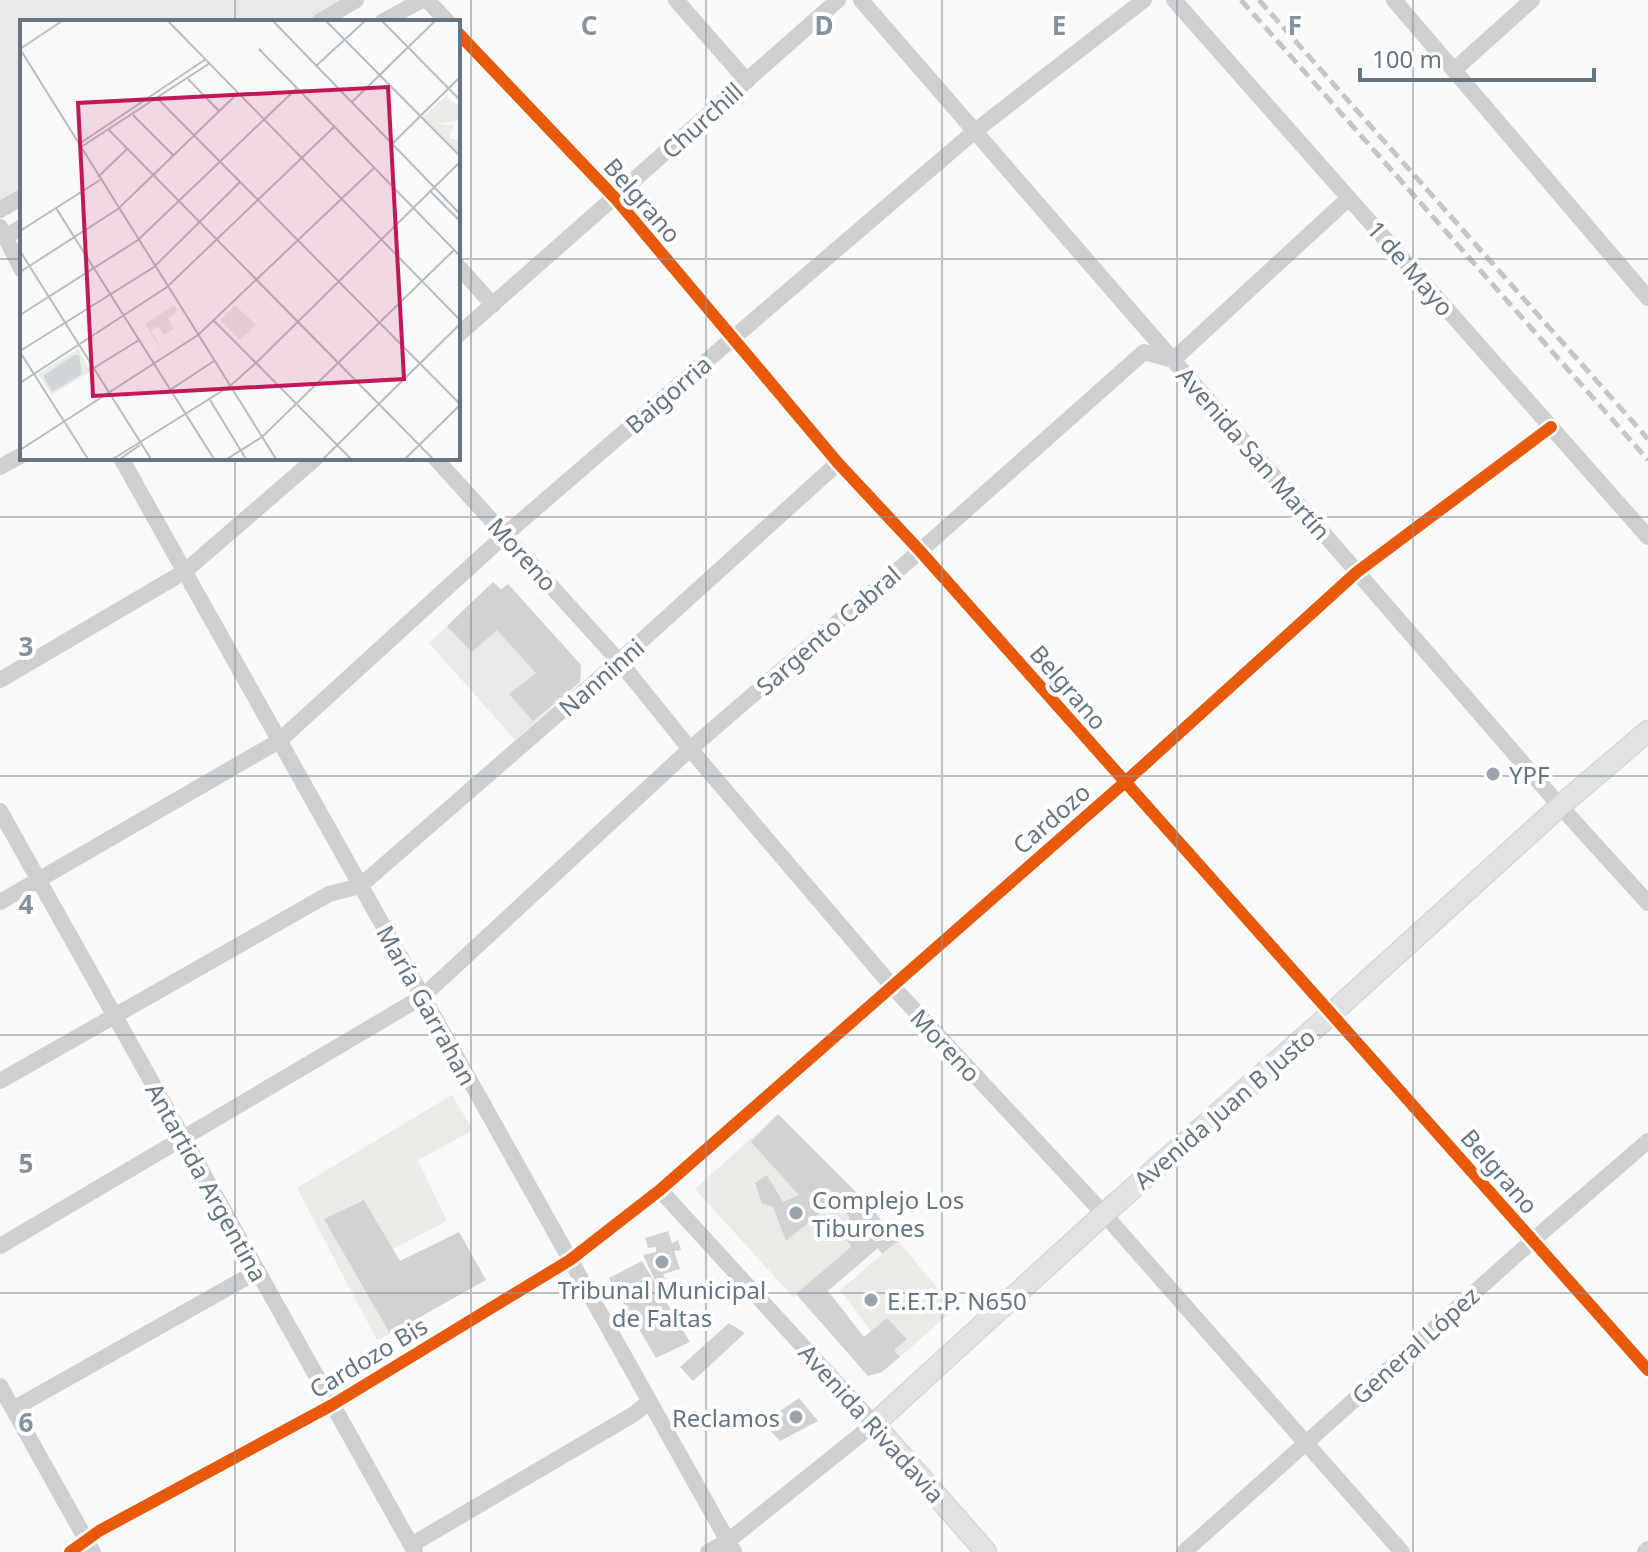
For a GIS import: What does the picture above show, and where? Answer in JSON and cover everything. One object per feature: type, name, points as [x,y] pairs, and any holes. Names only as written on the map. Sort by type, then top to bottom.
[{"type":"main road","name":"Avenida Juan B Justo","points":[[874,1424],[1104,1214],[1648,731]]},
{"type":"main road","name":"Avenida Rivadavia","points":[[874,1424],[986,1552]]},
{"type":"street","points":[[322,20],[356,0]]},
{"type":"street","points":[[386,20],[424,0],[446,20]]},
{"type":"street","points":[[676,0],[747,81]]},
{"type":"street","name":"Churchill","points":[[460,333],[838,0]]},
{"type":"street","name":"Avenida San Martín","points":[[861,0],[1560,806],[1648,903]]},
{"type":"street","name":"Baigorria","points":[[0,902],[279,741],[506,534],[732,339],[975,131],[1144,0]]},
{"type":"street","name":"1 de Mayo","points":[[1174,0],[1648,537]]},
{"type":"street","points":[[1394,0],[1648,298]]},
{"type":"street","points":[[1454,70],[1532,0]]},
{"type":"street","name":"Belgrano","points":[[460,35],[615,198],[838,463],[920,551],[1648,1370]]},
{"type":"street","points":[[0,210],[20,198]]},
{"type":"street","points":[[1173,360],[1349,198]]},
{"type":"street","points":[[2,232],[20,266]]},
{"type":"street","points":[[460,268],[493,305]]},
{"type":"street","name":"Sargento Cabral","points":[[0,1246],[422,997],[690,749],[1144,352],[1173,360]]},
{"type":"street","name":"Cardozo","points":[[660,1190],[1124,783],[1357,572],[1551,427]]},
{"type":"street","points":[[0,467],[20,456]]},
{"type":"street","name":"María Garrahan","points":[[122,460],[731,1547]]},
{"type":"street","points":[[0,680],[184,572],[314,460]]},
{"type":"street","name":"Moreno","points":[[437,460],[619,661],[892,986],[1104,1214],[1402,1552]]},
{"type":"street","name":"Nanninni","points":[[360,886],[619,661],[838,463]]},
{"type":"street","name":"Antartida Argentina","points":[[0,811],[413,1549]]},
{"type":"street","points":[[0,1081],[329,894],[360,886]]},
{"type":"street","name":"General López","points":[[1184,1552],[1648,1141]]},
{"type":"street","name":"Cardozo Bis","points":[[89,1546],[332,1405],[570,1260],[660,1190]]},
{"type":"street","name":"Avenida Rivadavia","points":[[660,1190],[874,1424]]},
{"type":"street","points":[[13,1409],[258,1271]]},
{"type":"street","points":[[0,1386],[89,1546],[70,1552]]},
{"type":"street","points":[[413,1549],[649,1402]]},
{"type":"street","points":[[708,1552],[731,1547],[874,1424]]},
{"type":"shaded area","points":[[0,0],[356,0],[322,20],[20,20],[20,198],[0,210]]},
{"type":"shaded area","points":[[493,582],[501,589],[508,584],[581,665],[580,682],[515,740],[429,643]]},
{"type":"shaded area","points":[[452,1095],[473,1130],[418,1160],[447,1221],[393,1249],[364,1200],[324,1219],[390,1334],[377,1340],[297,1188]]},
{"type":"shaded area","name":"Complejo Los Tiburones","points":[[778,1114],[869,1205],[882,1222],[793,1297],[695,1189]]},
{"type":"shaded area","points":[[898,1241],[950,1303],[952,1311],[900,1357],[894,1350],[906,1338],[887,1318],[871,1331],[840,1290]]},
{"type":"building","points":[[493,582],[501,590],[508,584],[581,665],[580,682],[533,721],[509,694],[536,673],[497,630],[472,652],[447,626]]},
{"type":"building","points":[[778,1114],[869,1205],[898,1241],[882,1254],[878,1248],[828,1291],[864,1337],[887,1318],[907,1339],[894,1350],[900,1357],[882,1372],[868,1376],[796,1294],[851,1247],[841,1229],[849,1223],[849,1216],[833,1202],[786,1241],[773,1207],[762,1203],[755,1183],[767,1175],[783,1202],[799,1195],[751,1142]]},
{"type":"building","points":[[364,1200],[400,1261],[459,1232],[486,1280],[390,1334],[324,1219]]},
{"type":"building","name":"Tribunal Municipal de Faltas","points":[[668,1231],[672,1243],[678,1240],[681,1250],[674,1251],[680,1269],[663,1274],[665,1279],[655,1280],[643,1255],[656,1252],[656,1247],[648,1248],[645,1238]]},
{"type":"building","points":[[642,1261],[690,1342],[656,1358],[609,1278]]},
{"type":"building","points":[[677,1280],[681,1295],[667,1299],[662,1285]]},
{"type":"building","points":[[729,1323],[745,1333],[693,1381],[680,1367]]},
{"type":"building","name":"Reclamos","points":[[799,1398],[818,1421],[780,1441],[763,1423]]},
{"type":"railway","points":[[1241,0],[1648,460]]},
{"type":"railway","points":[[1259,0],[1648,439]]},
{"type":"cycle path","points":[[460,35],[615,198],[838,463],[920,551],[1648,1370]]},
{"type":"cycle path","points":[[70,1552],[99,1531],[332,1405],[570,1260],[660,1190],[1124,783],[1357,572],[1551,427]]},
{"type":"place","name":"YPF","points":[[1493,774]]},
{"type":"place","name":"Complejo Los Tiburones","points":[[796,1213]]},
{"type":"place","name":"Tribunal Municipal de Faltas","points":[[662,1262]]},
{"type":"place","name":"E.E.T.P. N650","points":[[871,1300]]},
{"type":"place","name":"Reclamos","points":[[796,1417]]}]
